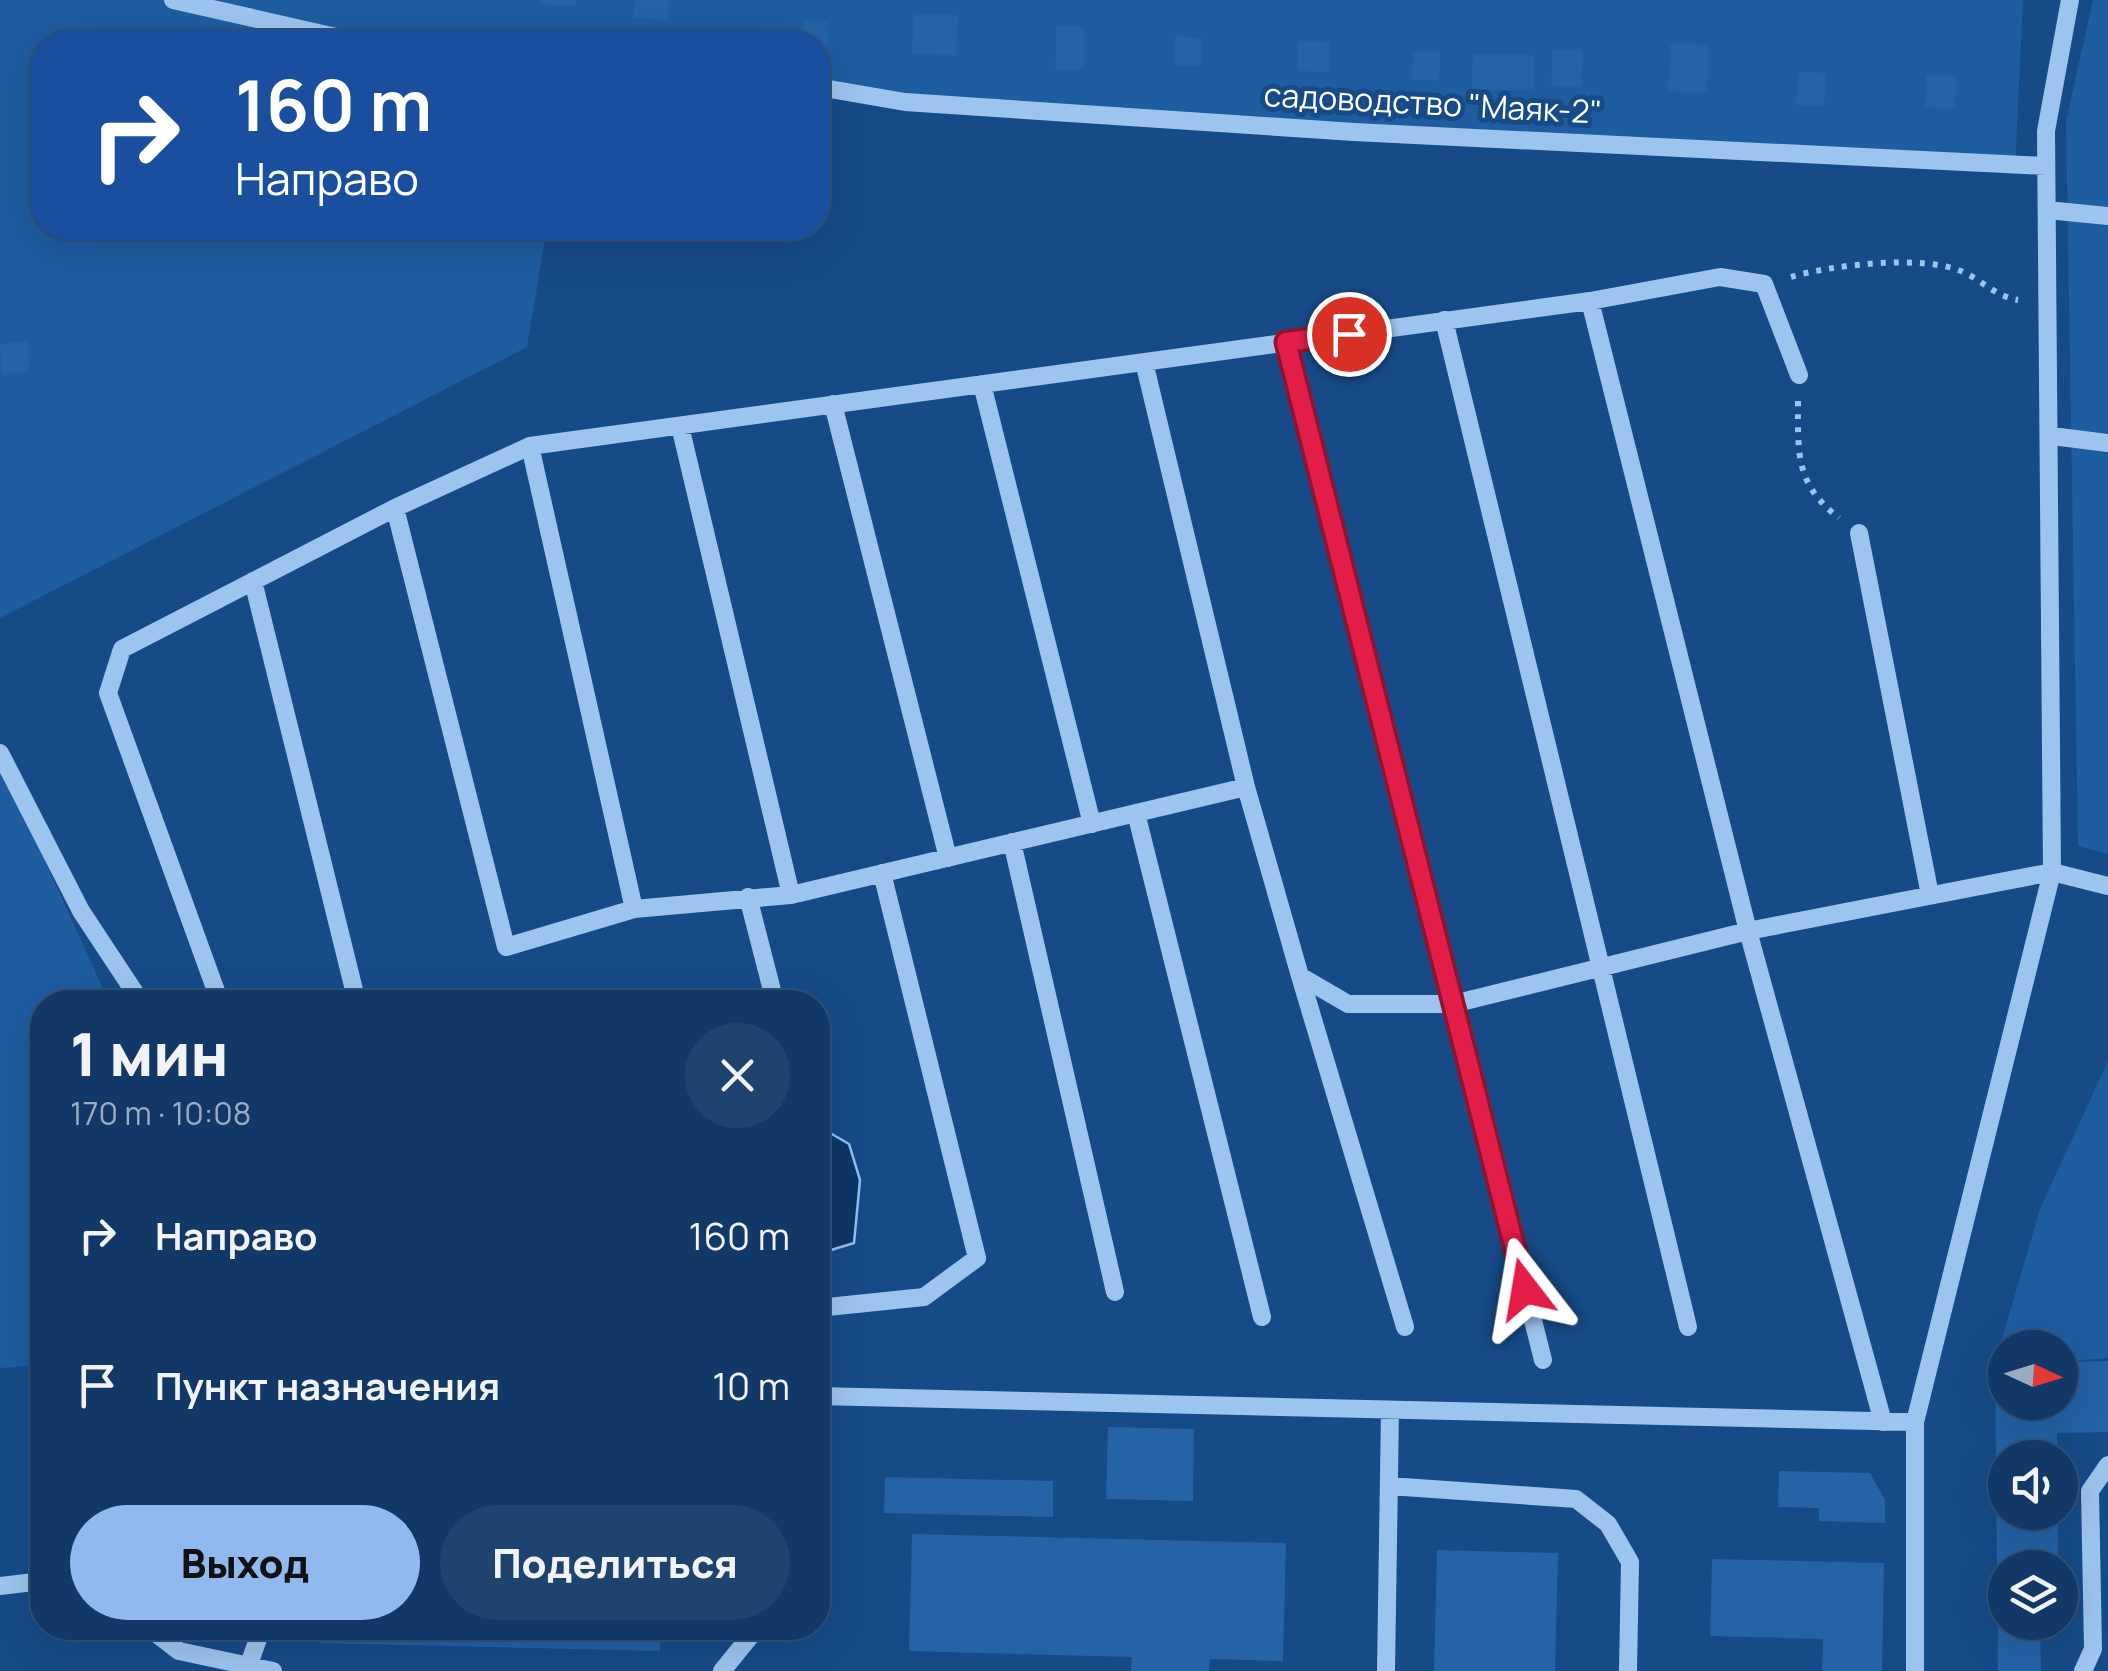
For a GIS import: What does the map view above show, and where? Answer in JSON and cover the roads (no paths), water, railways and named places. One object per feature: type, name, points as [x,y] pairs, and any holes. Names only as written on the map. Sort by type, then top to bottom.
[{"type":"street","points":[[173,0],[305,30]]},
{"type":"street","points":[[1915,1671],[1914,1422],[2052,872],[2052,436],[2046,131],[2070,0]]},
{"type":"street","name":"садоводство \"Маяк-2\"","points":[[830,90],[905,102],[1354,132],[2046,166]]},
{"type":"street","points":[[2048,210],[2108,216]]},
{"type":"street","points":[[216,990],[108,694],[122,650],[396,508],[530,446],[1590,301],[1720,277],[1764,284],[1798,375]]},
{"type":"street","points":[[1590,301],[1748,932],[1883,1422]]},
{"type":"street","points":[[1444,320],[1688,1327]]},
{"type":"street","points":[[1286,342],[1543,1360]]},
{"type":"street","points":[[1144,362],[1246,788],[1405,1326]]},
{"type":"street","points":[[982,384],[1092,824]]},
{"type":"street","points":[[833,404],[948,858]]},
{"type":"street","points":[[680,426],[791,895]]},
{"type":"street","points":[[2052,436],[2108,442]]},
{"type":"street","points":[[530,446],[634,909]]},
{"type":"street","points":[[396,508],[506,947],[634,909],[791,895],[1246,788]]},
{"type":"street","points":[[1860,533],[1930,895]]},
{"type":"street","points":[[253,582],[354,990]]},
{"type":"street","points":[[0,753],[81,912],[133,990]]},
{"type":"street","points":[[1136,813],[1262,1316]]},
{"type":"street","points":[[1012,842],[1115,1292]]},
{"type":"street","points":[[1300,976],[1348,1004],[1453,1004],[1748,932],[2052,872],[2108,886]]},
{"type":"street","points":[[830,1307],[924,1297],[978,1258],[882,873]]},
{"type":"street","points":[[748,897],[772,990]]},
{"type":"street","points":[[830,1396],[1914,1422]]},
{"type":"street","points":[[1386,1671],[1390,1410]]},
{"type":"street","points":[[2083,1671],[2094,1649],[2090,1491],[2108,1466]]},
{"type":"street","points":[[1389,1486],[1576,1499],[1608,1524],[1630,1562],[1628,1671]]},
{"type":"street","points":[[0,1586],[30,1582]]},
{"type":"street","points":[[164,1640],[179,1652],[273,1671]]},
{"type":"street","points":[[249,1664],[258,1640]]},
{"type":"street","points":[[722,1671],[747,1640]]},
{"type":"street","points":[[173,1671],[179,1652]]}]
